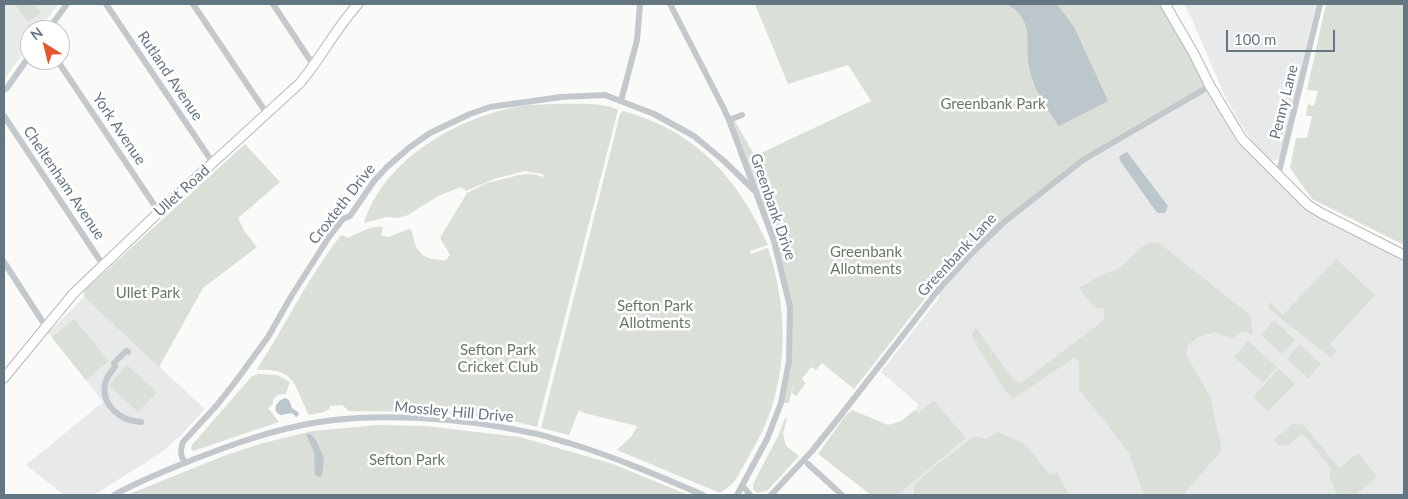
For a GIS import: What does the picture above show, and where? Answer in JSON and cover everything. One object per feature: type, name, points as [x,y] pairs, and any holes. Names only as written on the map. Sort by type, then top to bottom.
[{"type":"main road","name":"Ullet Road","points":[[4,378],[73,294],[159,212],[300,83],[314,66],[337,30],[358,4]]},
{"type":"main road","points":[[1165,4],[1210,86],[1242,139],[1308,204],[1321,213],[1404,255]]},
{"type":"street","points":[[55,20],[67,4]]},
{"type":"street","name":"Rutland Avenue","points":[[106,4],[213,163]]},
{"type":"street","points":[[193,4],[267,114]]},
{"type":"street","points":[[273,4],[314,66]]},
{"type":"street","points":[[621,101],[637,40],[640,4]]},
{"type":"street","name":"Greenbank Drive","points":[[670,4],[729,120],[774,240],[790,307],[789,361],[781,403],[766,438],[737,495]]},
{"type":"street","name":"Penny Lane","points":[[1278,176],[1320,4]]},
{"type":"street","points":[[4,90],[20,70]]},
{"type":"street","name":"York Avenue","points":[[64,70],[159,212]]},
{"type":"street","name":"Greenbank Lane","points":[[771,495],[812,451],[939,289],[1003,223],[1083,160],[1210,86]]},
{"type":"street","name":"Croxteth Drive","points":[[185,463],[181,457],[180,449],[183,442],[242,374],[268,337],[292,295],[330,237],[344,219],[350,216],[387,167],[410,147],[452,121],[490,107],[561,96],[604,95],[654,114],[694,136],[724,161],[756,192]]},
{"type":"street","points":[[729,120],[742,115]]},
{"type":"street","name":"Cheltenham Avenue","points":[[4,116],[103,265]]},
{"type":"street","points":[[4,262],[46,327]]},
{"type":"street","points":[[128,352],[114,363],[115,367],[104,385],[106,398],[119,416],[133,422],[141,422]]},
{"type":"street","name":"Mossley Hill Drive","points":[[114,495],[170,469],[229,445],[301,425],[338,420],[385,418],[431,419],[481,424],[533,433],[608,455],[703,495]]},
{"type":"street","points":[[808,464],[842,495]]},
{"type":"street","points":[[742,485],[750,495]]},
{"type":"shaded area","points":[[4,4],[58,4],[46,20],[20,20],[20,57],[4,80]]},
{"type":"shaded area","points":[[1007,4],[1057,4],[1074,27],[1108,101],[1059,126],[1042,100],[1032,79],[1028,61],[1028,34],[1026,26],[1017,11]]},
{"type":"shaded area","points":[[1184,4],[1316,4],[1281,155],[1277,160],[1271,161],[1259,152],[1238,120],[1223,92]]},
{"type":"shaded area","points":[[1210,86],[1242,139],[1308,205],[1404,255],[1404,495],[898,495],[966,438],[934,400],[918,413],[915,410],[919,405],[881,372],[939,298],[939,289],[971,254],[1083,160]]},
{"type":"shaded area","points":[[1127,152],[1168,206],[1165,213],[1158,213],[1155,210],[1121,162],[1119,157]]},
{"type":"shaded area","points":[[84,297],[205,409],[162,452],[94,495],[64,495],[26,465],[103,402],[48,333]]},
{"type":"shaded area","points":[[285,398],[289,400],[292,408],[299,413],[298,416],[296,417],[292,413],[281,415],[276,411],[277,404]]},
{"type":"shaded area","points":[[306,434],[311,434],[316,440],[324,458],[322,476],[320,477],[315,475],[314,452]]},
{"type":"green space","points":[[15,4],[34,4],[41,13],[31,20],[27,20]]},
{"type":"green space","name":"Greenbank Park","points":[[755,4],[1165,4],[1210,86],[1083,160],[971,254],[967,248],[956,259],[854,389],[822,363],[816,370],[811,367],[802,379],[806,383],[796,396],[792,393],[793,385],[789,403],[781,403],[789,361],[790,307],[780,265],[729,120],[733,118],[755,156],[871,101],[848,65],[788,84]]},
{"type":"green space","points":[[1326,4],[1404,4],[1404,245],[1312,199],[1290,168],[1296,138],[1307,138],[1312,116],[1306,116],[1308,104],[1314,106],[1318,91],[1307,90]]},
{"type":"green space","name":"Sefton Park Cricket Club","points":[[552,104],[596,105],[613,107],[618,110],[537,427],[513,421],[434,412],[349,411],[342,405],[330,406],[324,412],[309,415],[297,388],[288,376],[281,372],[257,369],[318,267],[341,235],[346,238],[368,229],[383,227],[381,235],[388,237],[409,229],[412,231],[415,245],[422,254],[432,259],[446,260],[450,255],[440,238],[467,193],[487,183],[519,175],[532,174],[544,177],[543,174],[525,171],[494,179],[466,191],[461,187],[438,196],[408,215],[398,218],[386,217],[364,223],[374,200],[388,179],[406,161],[426,145],[449,131],[473,120],[521,106]]},
{"type":"green space","name":"Sefton Park Allotments","points":[[623,111],[672,131],[693,144],[711,160],[743,198],[768,245],[750,251],[750,254],[768,248],[775,271],[782,317],[783,341],[777,387],[771,410],[756,444],[736,479],[720,493],[617,450],[632,436],[637,426],[584,413],[579,410],[569,435],[541,428],[620,114]]},
{"type":"green space","name":"Ullet Park","points":[[245,144],[280,182],[238,218],[245,232],[257,247],[203,288],[159,367],[84,297],[84,291]]},
{"type":"green space","points":[[1159,243],[1250,315],[1253,335],[1242,331],[1232,339],[1215,332],[1198,337],[1188,345],[1186,355],[1210,396],[1222,450],[1183,495],[1145,495],[1143,493],[1129,453],[1079,389],[1079,362],[1075,357],[1013,399],[1006,392],[973,339],[972,333],[976,328],[1013,379],[1021,383],[1103,321],[1105,309],[1095,308],[1079,288],[1103,274],[1118,269],[1146,244]]},
{"type":"green space","points":[[1336,259],[1375,295],[1330,344],[1337,351],[1330,357],[1268,308],[1270,302],[1283,315]]},
{"type":"green space","points":[[74,319],[109,361],[86,380],[52,337]]},
{"type":"green space","points":[[1274,320],[1295,340],[1282,354],[1261,335]]},
{"type":"green space","points":[[1248,341],[1277,367],[1263,383],[1234,357]]},
{"type":"green space","points":[[1300,344],[1321,364],[1308,378],[1287,359]]},
{"type":"green space","points":[[127,365],[157,392],[138,412],[109,385]]},
{"type":"green space","points":[[1279,369],[1295,384],[1268,411],[1253,397]]},
{"type":"green space","points":[[258,374],[277,375],[290,382],[286,394],[277,395],[273,400],[273,404],[268,408],[279,422],[193,451],[191,449],[192,445],[252,376]]},
{"type":"green space","points":[[934,400],[966,438],[898,495],[871,495],[818,454],[845,416],[852,410],[888,425],[901,421],[915,410],[918,413]]},
{"type":"green space","points":[[785,418],[787,419],[783,433],[786,446],[799,456],[767,491],[757,493],[753,489],[753,484],[779,434]]},
{"type":"green space","points":[[1294,423],[1298,425],[1303,424],[1339,468],[1358,453],[1377,477],[1355,495],[1337,495],[1331,479],[1331,468],[1302,433],[1288,445],[1279,445],[1273,440]]},
{"type":"green space","name":"Sefton Park","points":[[377,425],[425,426],[520,437],[613,464],[688,495],[127,495],[226,455],[263,443],[313,431]]},
{"type":"green space","points":[[998,432],[1025,444],[1050,475],[1057,472],[1069,495],[914,495],[914,485],[975,436],[986,439]]},
{"type":"park label","name":"Greenbank Allotments","points":[[866,260]]}]
